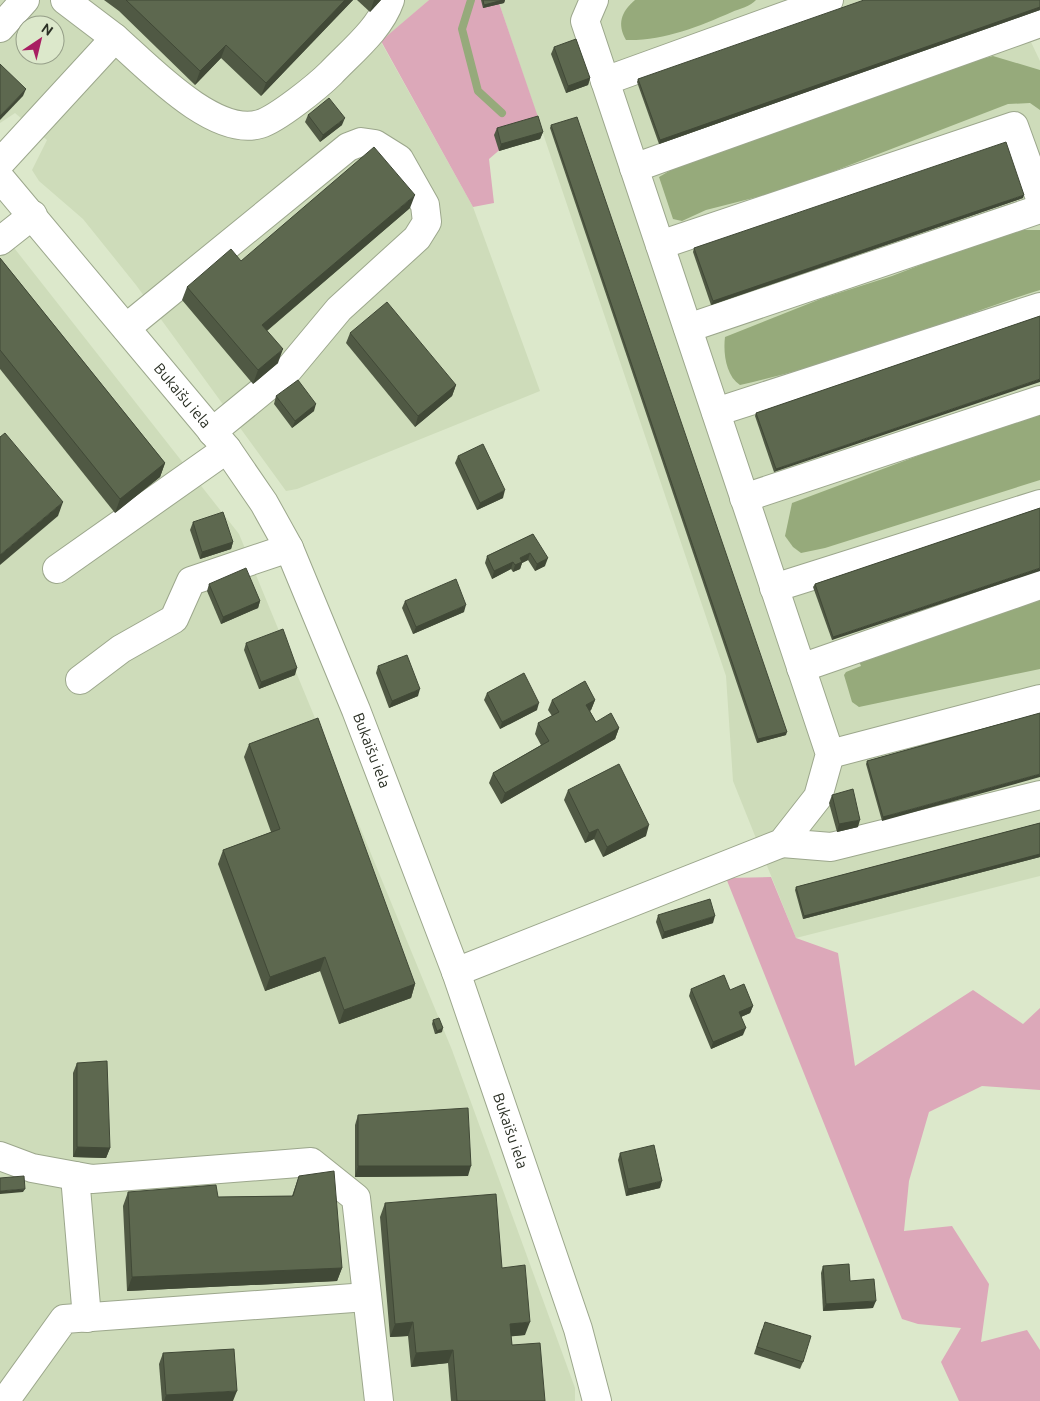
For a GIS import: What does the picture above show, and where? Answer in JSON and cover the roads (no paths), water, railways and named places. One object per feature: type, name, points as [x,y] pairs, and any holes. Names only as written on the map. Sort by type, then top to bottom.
[{"type":"street","points":[[0,28],[25,0]]},
{"type":"street","points":[[65,0],[115,38],[182,96],[212,116],[237,126],[259,125],[320,83],[368,36],[390,0]]},
{"type":"street","points":[[594,0],[585,21],[830,754],[818,798],[782,843]]},
{"type":"street","points":[[605,81],[829,0]]},
{"type":"street","points":[[634,168],[1040,23]]},
{"type":"street","points":[[0,163],[115,38]]},
{"type":"street","points":[[660,245],[1014,126],[1040,198]]},
{"type":"street","points":[[57,569],[220,440],[289,369],[339,309],[416,238],[427,222],[425,205],[398,159],[375,144],[362,142],[348,147],[126,328]]},
{"type":"street","name":"Bukaišu iela","points":[[0,178],[220,440],[264,503],[289,548],[356,710],[456,972],[576,1320],[597,1401]]},
{"type":"street","points":[[688,328],[1040,210]]},
{"type":"street","points":[[0,241],[33,215]]},
{"type":"street","points":[[716,412],[1040,307]]},
{"type":"street","points":[[744,498],[1040,400]]},
{"type":"street","points":[[774,588],[1040,504]]},
{"type":"street","points":[[80,680],[122,649],[174,619],[191,581],[289,548]]},
{"type":"street","points":[[801,668],[1040,585]]},
{"type":"street","points":[[830,754],[1040,699]]},
{"type":"street","points":[[456,972],[782,843],[831,847],[1040,795]]},
{"type":"street","points":[[0,1156],[32,1168],[92,1178],[311,1162],[356,1198],[378,1401]]},
{"type":"street","points":[[75,1176],[86,1318]]},
{"type":"street","points":[[5,1401],[64,1319],[367,1297]]},
{"type":"waterway","points":[[471,0],[462,29],[478,91],[502,113]]}]
